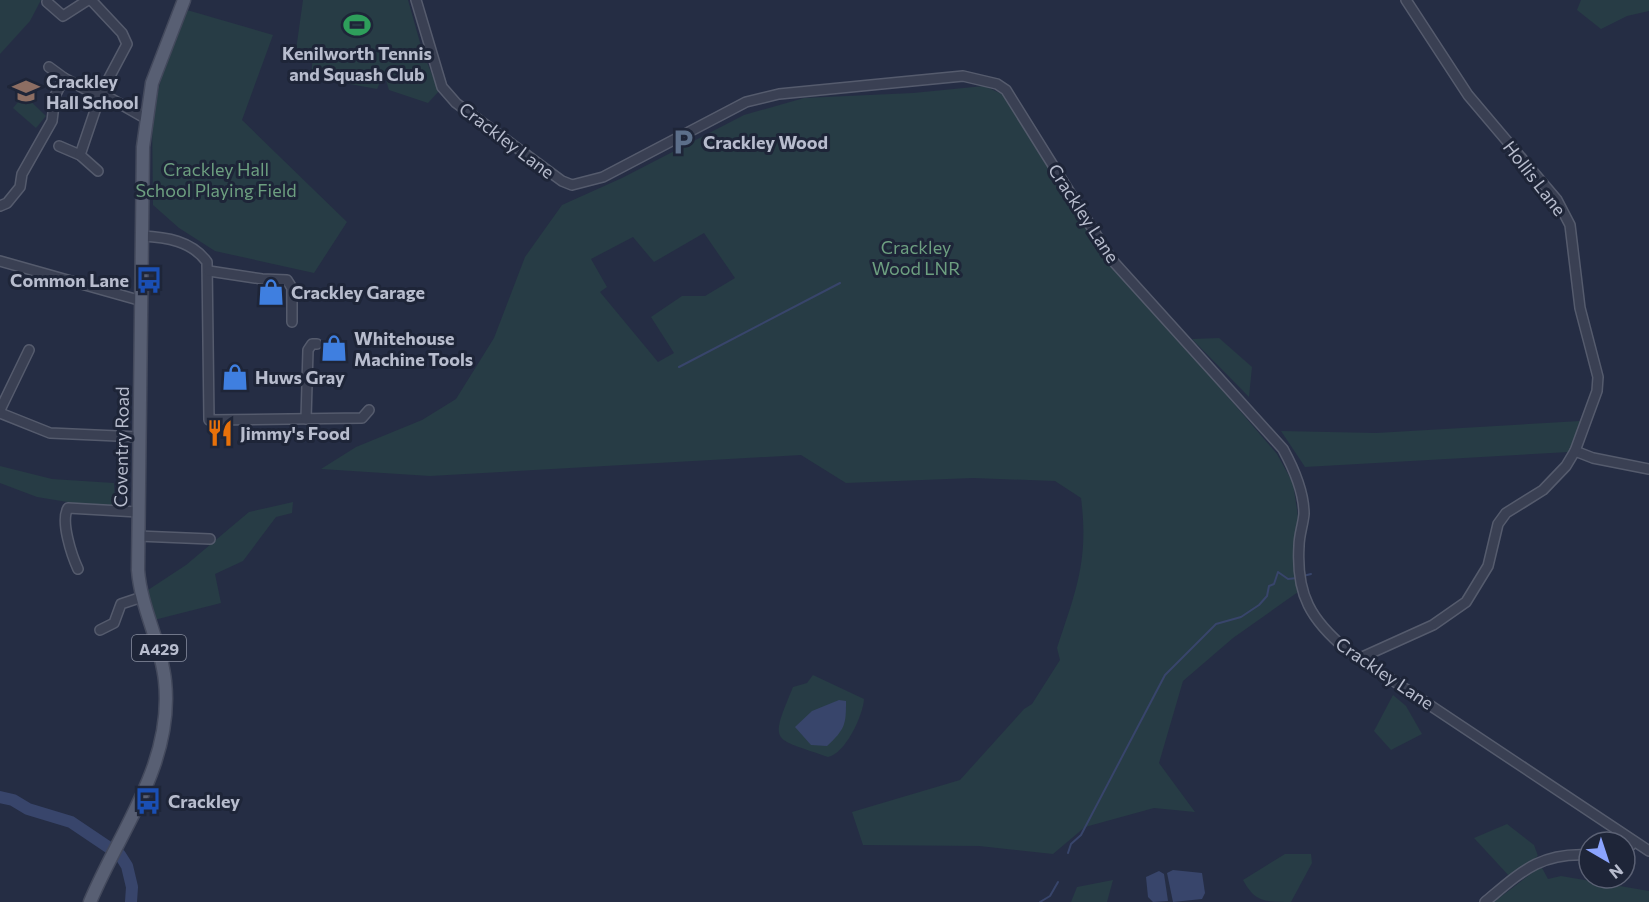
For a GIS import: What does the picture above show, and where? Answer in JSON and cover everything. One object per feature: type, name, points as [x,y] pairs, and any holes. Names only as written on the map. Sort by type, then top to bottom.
[{"type":"main road","name":"Coventry Road","points":[[90,902],[153,771],[166,722],[164,669],[142,597],[138,570],[142,236],[146,118],[156,72],[184,0]]},
{"type":"street","points":[[46,2],[63,16],[90,0],[122,33],[127,44],[101,93],[80,155]]},
{"type":"street","name":"Crackley Lane","points":[[416,0],[442,87],[474,117],[562,181],[572,185],[603,177],[746,102],[779,94],[963,76],[997,84],[1006,90],[1112,260],[1279,441],[1298,479],[1304,514],[1299,546],[1301,578],[1313,617],[1325,631],[1360,658],[1617,830]]},
{"type":"street","name":"Hollis Lane","points":[[1360,658],[1433,625],[1466,602],[1488,566],[1498,524],[1506,513],[1543,490],[1566,466],[1575,451],[1597,391],[1598,377],[1580,308],[1570,225],[1557,200],[1468,94],[1406,0]]},
{"type":"street","points":[[49,68],[85,89],[101,93],[146,118]]},
{"type":"street","points":[[0,206],[7,203],[20,187],[22,174],[52,121],[55,96],[64,78]]},
{"type":"street","points":[[60,146],[80,155],[98,171]]},
{"type":"street","points":[[142,236],[166,238],[189,247],[205,259],[209,271],[209,420],[362,418],[369,410]]},
{"type":"street","points":[[0,261],[142,301]]},
{"type":"street","points":[[209,271],[262,279],[287,280],[292,288],[292,322]]},
{"type":"street","points":[[306,419],[308,350],[312,344],[317,344]]},
{"type":"street","points":[[28,350],[0,412],[50,433],[140,436]]},
{"type":"street","points":[[1575,451],[1593,458],[1649,469]]},
{"type":"street","points":[[78,569],[69,543],[65,516],[68,508],[138,512]]},
{"type":"street","points":[[138,536],[210,539]]},
{"type":"street","points":[[100,630],[114,623],[118,606],[142,597]]},
{"type":"street","points":[[1485,902],[1539,861],[1564,854],[1577,855]]},
{"type":"green space","points":[[0,0],[41,0],[30,21],[0,54]]},
{"type":"green space","name":"Kenilworth Tennis and Squash Club","points":[[303,0],[408,0],[423,53],[439,91],[428,103],[389,90],[384,74],[377,89],[311,77],[313,55],[296,50]]},
{"type":"green space","points":[[1581,0],[1649,0],[1649,11],[1627,16],[1601,29],[1577,10]]},
{"type":"green space","name":"Crackley Hall School Playing Field","points":[[187,10],[273,35],[242,120],[347,222],[314,273],[215,251],[179,228],[153,205],[152,117],[162,75]]},
{"type":"green space","name":"Crackley Wood LNR","points":[[984,86],[1004,95],[1110,266],[1157,314],[1277,454],[1293,483],[1298,516],[1293,564],[1298,592],[1233,638],[1183,681],[1159,763],[1195,812],[1154,808],[1085,827],[1053,854],[979,846],[863,845],[852,812],[960,780],[1024,709],[1032,704],[1060,660],[1057,648],[1075,592],[1082,558],[1083,520],[1081,498],[1055,481],[973,478],[846,483],[801,455],[430,476],[321,469],[356,447],[422,420],[456,399],[494,338],[525,257],[562,205],[622,178],[744,115],[804,98],[913,93]],"holes":[[[704,233],[735,278],[705,296],[682,296],[651,317],[674,353],[658,362],[600,292],[607,287],[591,259],[633,237],[654,262]]]},
{"type":"green space","points":[[24,95],[46,116],[36,128],[13,108]]},
{"type":"green space","points":[[1219,338],[1252,367],[1249,397],[1192,339]]},
{"type":"green space","points":[[1580,421],[1569,452],[1305,467],[1281,431],[1376,433]]},
{"type":"green space","points":[[0,466],[52,479],[114,483],[115,504],[110,509],[37,497],[0,483]]},
{"type":"green space","points":[[293,502],[292,513],[276,517],[243,561],[215,574],[221,603],[154,620],[148,590],[186,565],[249,512]]},
{"type":"green space","points":[[813,675],[864,699],[860,715],[847,742],[828,757],[796,746],[780,736],[780,720],[793,687],[807,683]]},
{"type":"green space","points":[[1393,695],[1406,706],[1422,734],[1391,750],[1374,731]]},
{"type":"green space","points":[[1507,824],[1534,845],[1538,856],[1510,877],[1474,838]]},
{"type":"green space","points":[[1285,854],[1311,854],[1312,863],[1291,902],[1267,901],[1256,897],[1243,880]]},
{"type":"green space","points":[[1541,866],[1548,879],[1561,876],[1577,879],[1577,890],[1637,889],[1649,891],[1649,902],[1494,902]]},
{"type":"green space","points":[[1113,880],[1107,902],[1071,902],[1077,887]]},
{"type":"water","points":[[839,700],[846,701],[846,716],[841,731],[827,746],[811,745],[795,727],[812,711]]},
{"type":"water","points":[[1173,870],[1202,873],[1205,893],[1202,899],[1173,902],[1167,873]]},
{"type":"water","points":[[1159,871],[1164,874],[1168,901],[1153,902],[1148,897],[1146,877]]},
{"type":"waterway","points":[[679,367],[840,283]]},
{"type":"waterway","points":[[1068,853],[1071,844],[1081,835],[1165,675],[1216,624],[1241,617],[1259,605],[1267,596],[1269,586],[1274,584],[1278,572],[1288,579],[1297,578]]},
{"type":"waterway","points":[[1303,576],[1311,574]]},
{"type":"waterway","points":[[0,797],[13,800],[28,809],[71,822],[120,855],[127,866],[132,887],[131,902]]},
{"type":"waterway","points":[[1040,902],[1050,896],[1058,882]]},
{"type":"place","name":"Kenilworth Tennis and Squash Club","points":[[357,25]]},
{"type":"place","name":"Crackley Hall School","points":[[26,91]]},
{"type":"place","name":"Crackley Wood","points":[[683,142]]},
{"type":"place","name":"Common Lane","points":[[149,280]]},
{"type":"place","name":"Crackley Garage","points":[[271,292]]},
{"type":"place","name":"Whitehouse Machine Tools","points":[[334,348]]},
{"type":"place","name":"Huws Gray","points":[[235,377]]},
{"type":"place","name":"Jimmy's Food","points":[[220,433]]},
{"type":"place","name":"Crackley","points":[[148,801]]}]
